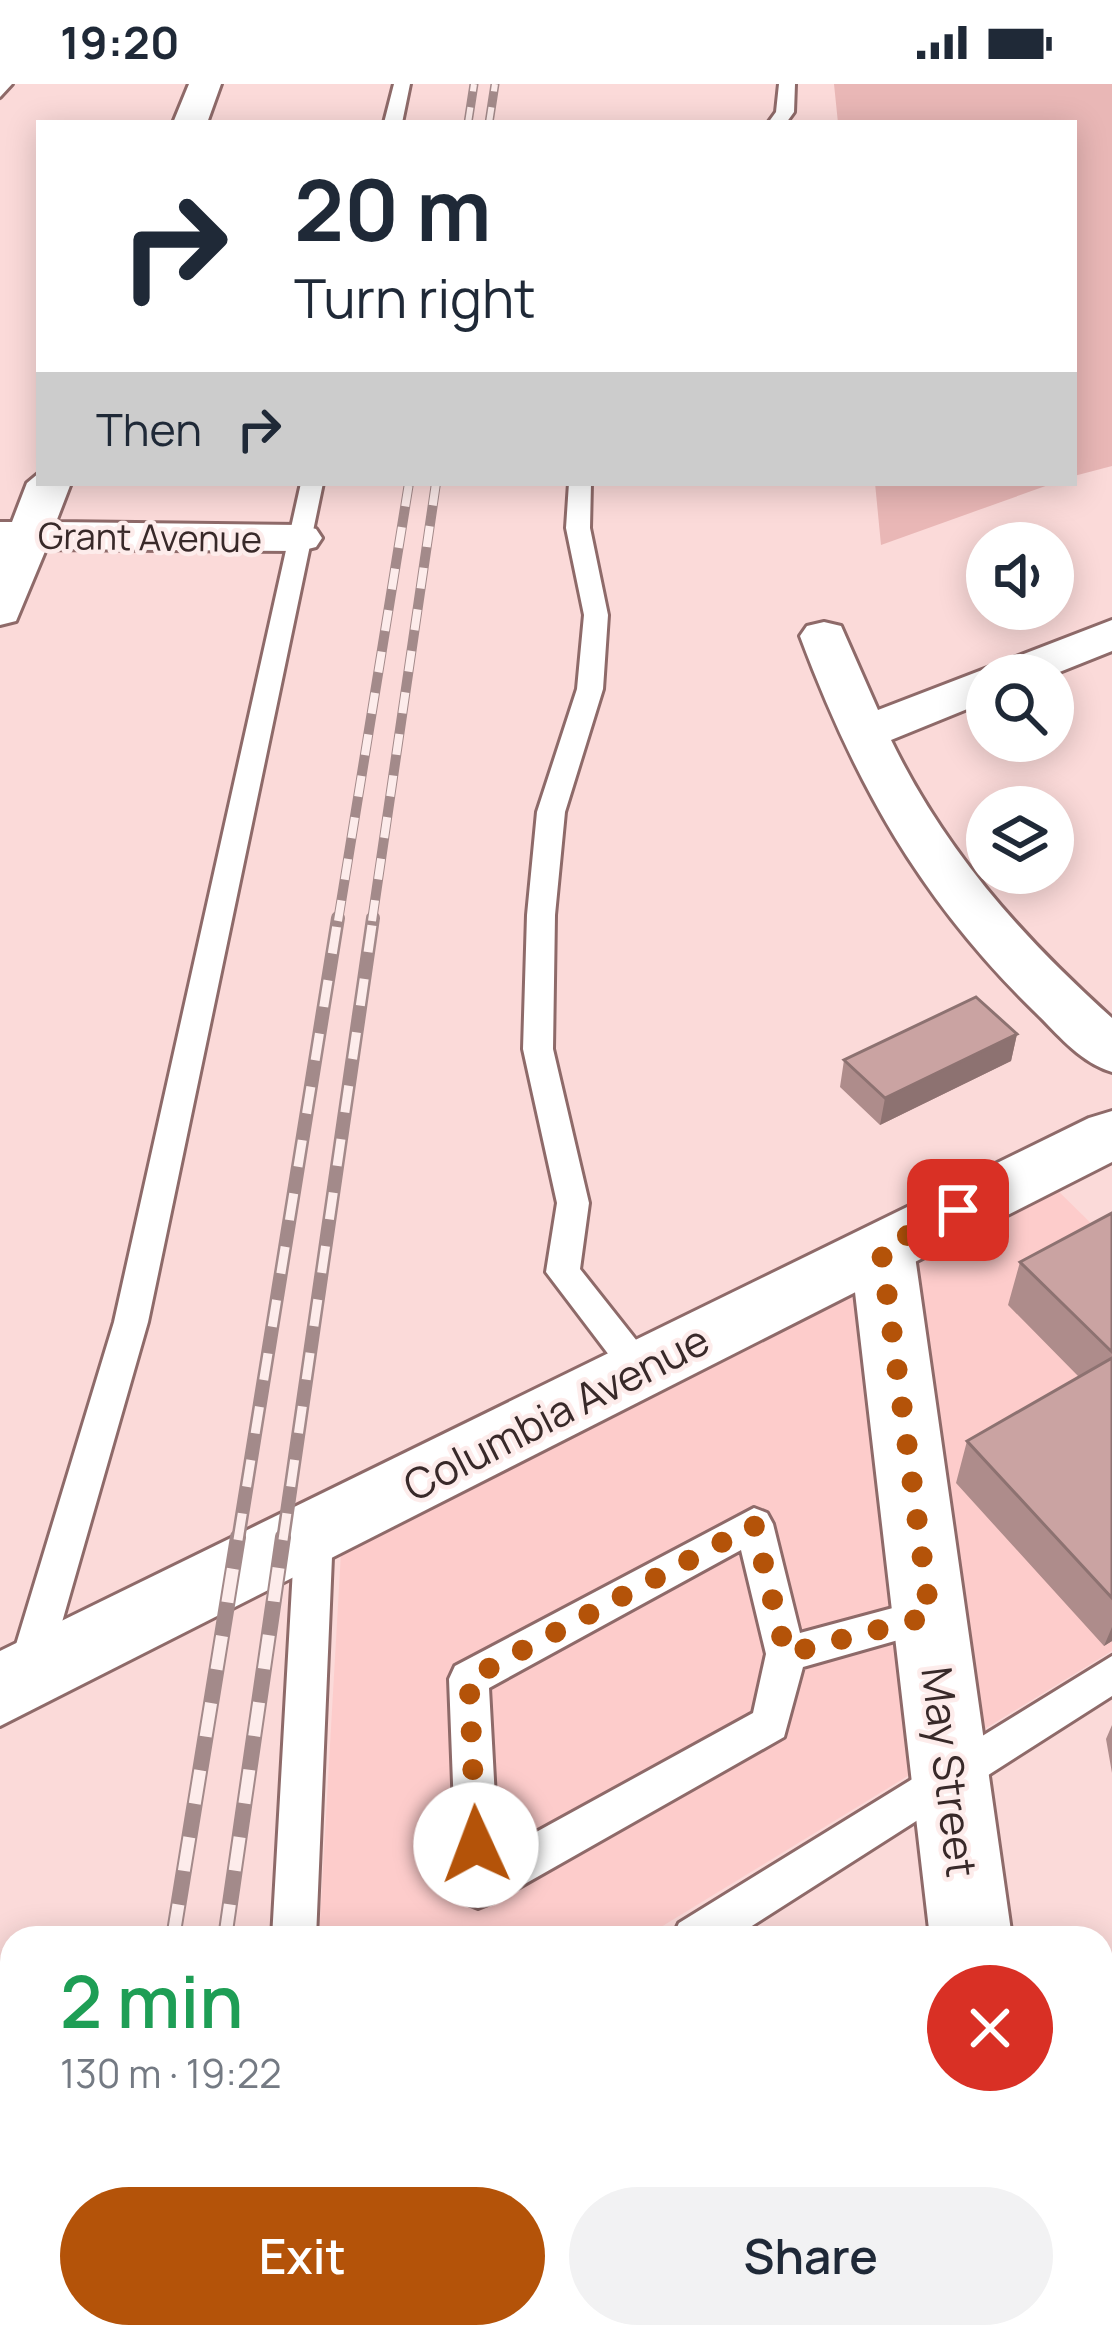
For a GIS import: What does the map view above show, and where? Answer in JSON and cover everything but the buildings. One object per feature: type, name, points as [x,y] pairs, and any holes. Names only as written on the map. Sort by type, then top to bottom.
[{"type":"street","points":[[191,120],[206,84]]},
{"type":"street","points":[[0,611],[14,535],[48,486]]},
{"type":"street","name":"Grant Avenue","points":[[14,535],[300,538]]},
{"type":"street","points":[[1062,654],[1112,634]]},
{"type":"street","points":[[824,636],[861,734],[902,810],[956,891],[1112,1051]]},
{"type":"street","points":[[861,734],[966,692]]},
{"type":"street","name":"Columbia Avenue","points":[[13,1684],[1112,1134]]},
{"type":"street","name":"May Street","points":[[881,1249],[970,1926]]},
{"type":"lane","points":[[0,92],[4,84]]},
{"type":"lane","points":[[395,120],[402,84]]},
{"type":"lane","points":[[779,120],[785,112],[787,84]]},
{"type":"lane","points":[[13,1684],[131,1322],[311,486]]},
{"type":"lane","points":[[580,486],[578,528],[596,616],[590,689],[551,812],[541,915],[538,1049],[573,1203],[563,1272],[640,1370]]},
{"type":"lane","points":[[754,1525],[786,1654],[770,1724],[478,1887],[469,1679],[754,1525]]},
{"type":"lane","points":[[295,1926],[314,1533]]},
{"type":"lane","points":[[786,1654],[930,1616]]},
{"type":"lane","points":[[713,1926],[1112,1674]]},
{"type":"shaded area","points":[[834,84],[1112,84],[1112,466],[1077,475],[1077,120],[838,120]]},
{"type":"shaded area","points":[[875,486],[1046,486],[881,545]]},
{"type":"shaded area","points":[[1048,1181],[1112,1244],[1112,1651],[663,1926],[320,1926],[342,1535]]},
{"type":"railway","points":[[468,120],[474,84]]},
{"type":"railway","points":[[489,120],[495,84]]},
{"type":"railway","points":[[338,921],[409,486]]},
{"type":"railway","points":[[372,921],[436,486]]},
{"type":"railway","points":[[238,1540],[338,918]]},
{"type":"railway","points":[[283,1540],[373,918]]},
{"type":"railway","points":[[175,1926],[238,1537]]},
{"type":"railway","points":[[227,1926],[283,1537]]},
{"type":"route","points":[[476,1845],[469,1679],[754,1525],[786,1654],[930,1616],[881,1249],[958,1210]]}]
